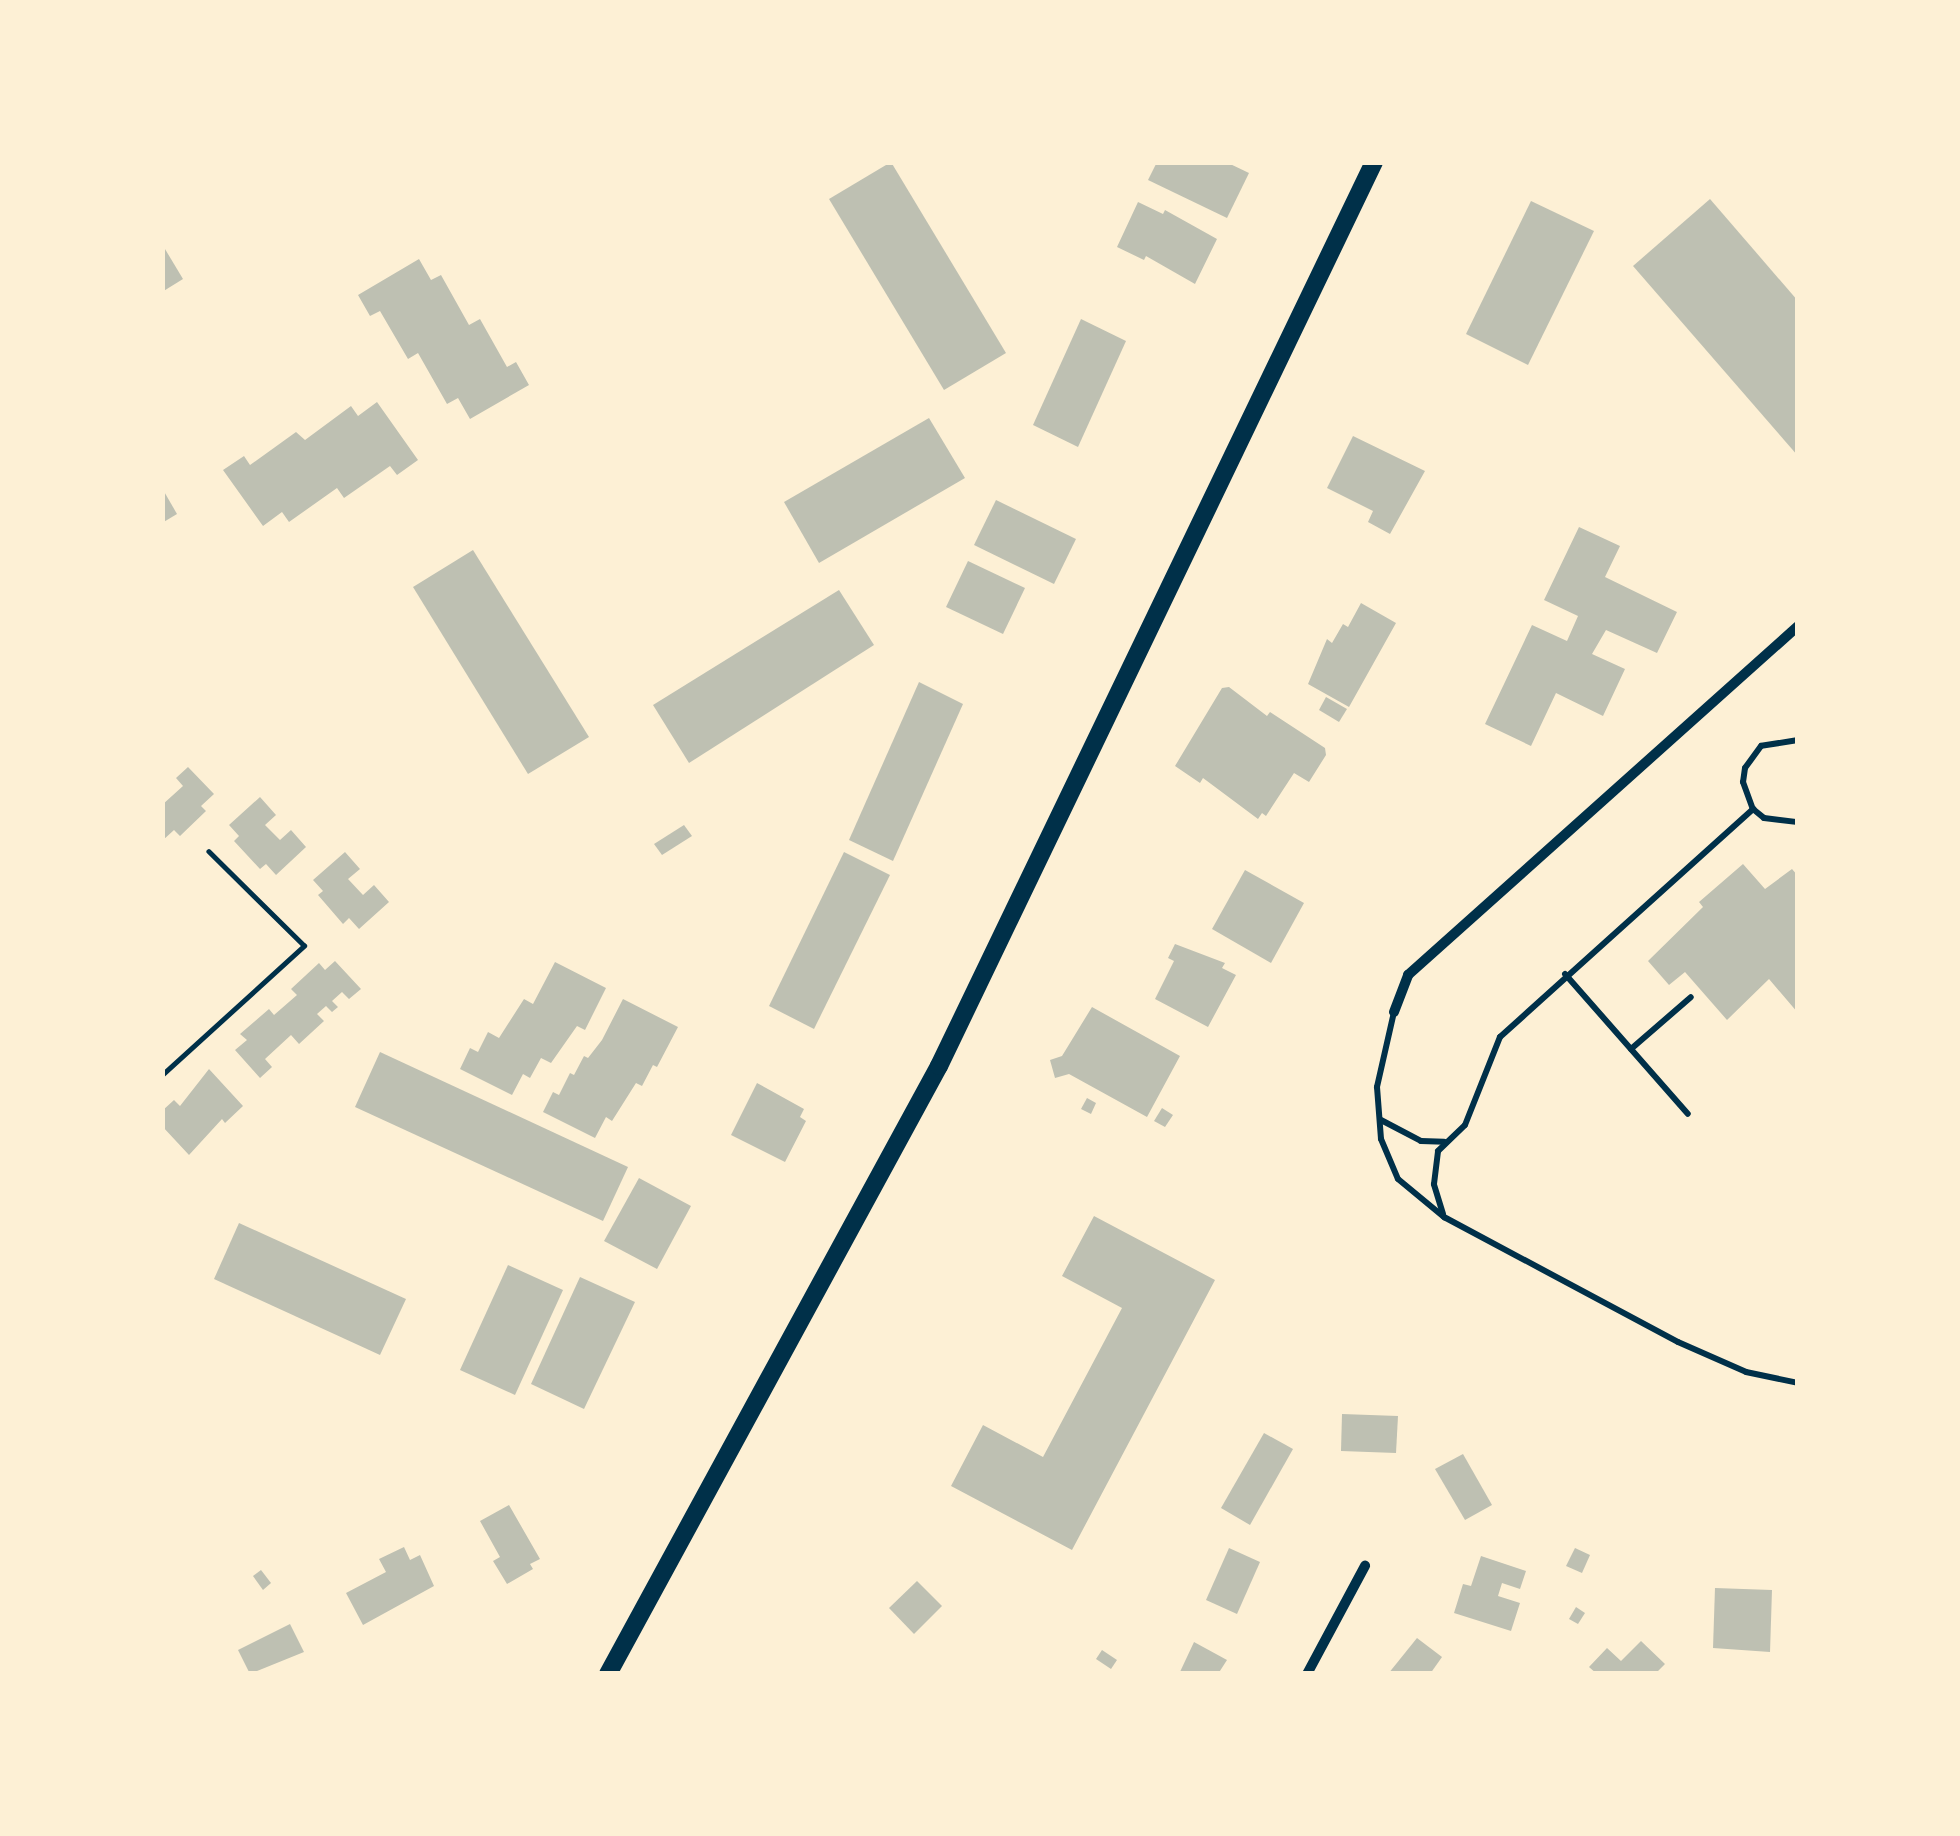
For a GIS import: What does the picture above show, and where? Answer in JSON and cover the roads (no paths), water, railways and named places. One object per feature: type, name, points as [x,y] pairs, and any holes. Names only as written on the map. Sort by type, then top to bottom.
[{"type":"main road","points":[[608,1674],[939,1066],[1374,162]]},
{"type":"street","points":[[1394,1012],[1408,975],[1798,626]]},
{"type":"street","points":[[1307,1674],[1365,1566]]},
{"type":"lane","points":[[1798,740],[1774,740],[1751,756],[1743,782],[1753,808],[1777,824],[1798,822]]},
{"type":"lane","points":[[1444,1217],[1433,1184],[1444,1142],[1465,1125],[1500,1037],[1753,808]]},
{"type":"lane","points":[[1565,974],[1688,1114]]},
{"type":"lane","points":[[1631,1049],[1691,998]]},
{"type":"lane","points":[[1394,1012],[1377,1087],[1380,1119],[1398,1179],[1444,1217],[1678,1342],[1746,1372],[1798,1383]]},
{"type":"lane","points":[[1380,1119],[1420,1141],[1444,1142]]}]
